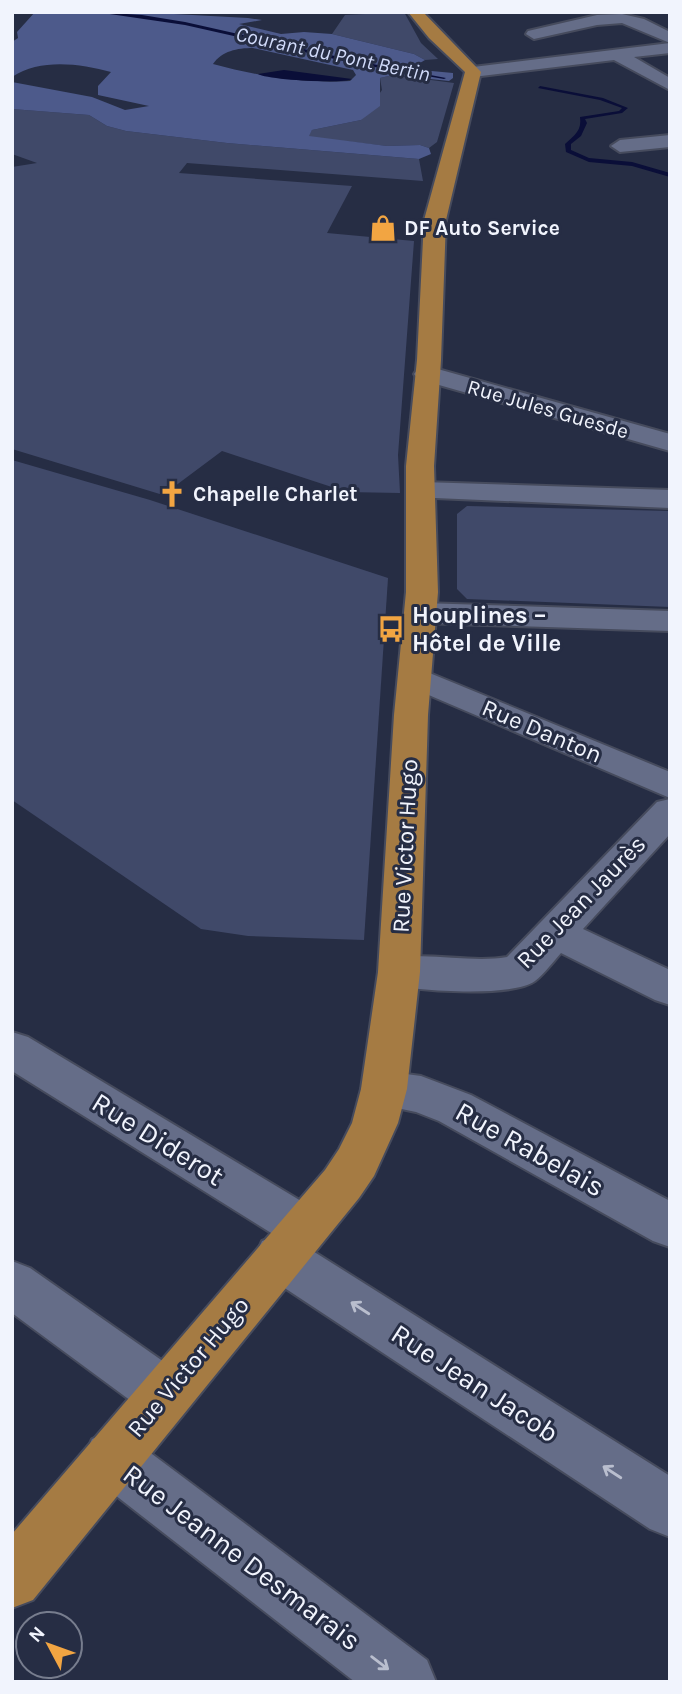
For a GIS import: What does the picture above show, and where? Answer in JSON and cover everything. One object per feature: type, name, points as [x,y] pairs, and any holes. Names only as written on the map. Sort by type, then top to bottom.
[{"type":"main road","points":[[415,12],[473,72]]},
{"type":"main road","name":"Rue Victor Hugo","points":[[12,1579],[358,1162],[371,1133],[384,1089],[399,972],[411,715],[421,613],[423,566],[420,466],[436,212],[473,72]]},
{"type":"street","points":[[534,34],[559,31],[593,21],[619,19],[636,22],[670,38]]},
{"type":"street","points":[[473,72],[670,48]]},
{"type":"street","points":[[618,55],[670,85]]},
{"type":"street","points":[[620,146],[670,141]]},
{"type":"street","name":"Rue Jules Guesde","points":[[427,374],[670,443]]},
{"type":"street","points":[[422,491],[670,499]]},
{"type":"street","points":[[421,613],[670,621]]},
{"type":"street","name":"Rue Danton","points":[[415,677],[670,786]]},
{"type":"street","name":"Rue Jean Jaurès","points":[[399,972],[505,975],[519,971],[670,811]]},
{"type":"street","points":[[556,933],[670,989]]},
{"type":"street","name":"Rue Diderot","points":[[12,1049],[292,1243]]},
{"type":"street","name":"Rue Rabelais","points":[[384,1089],[421,1094],[455,1108],[670,1226]]},
{"type":"street","name":"Rue Jean Jacob","points":[[292,1243],[670,1509]]},
{"type":"street","points":[[12,1283],[165,1394]]},
{"type":"street","name":"Rue Jeanne Desmarais","points":[[112,1458],[405,1682]]},
{"type":"shaded area","points":[[35,12],[137,12],[248,18],[262,20],[239,24],[281,34],[332,34],[414,54],[425,60],[410,69],[453,73],[453,78],[449,81],[393,75],[380,78],[380,106],[361,120],[312,130],[309,136],[387,146],[420,145],[429,148],[431,154],[419,159],[227,143],[126,131],[107,126],[89,115],[12,109],[12,82],[92,97],[125,110],[149,106],[98,95],[98,86],[111,72],[99,69],[48,65],[23,71],[12,77],[12,42],[18,38],[17,32]],"holes":[[[253,48],[353,70],[356,75],[350,81],[315,81],[264,75],[213,64],[230,51]]]},
{"type":"shaded area","points":[[404,12],[421,43],[438,59],[425,60],[414,54],[332,34],[345,15]]},
{"type":"shaded area","points":[[284,70],[352,79],[305,81],[258,74]]},
{"type":"shaded area","points":[[393,75],[454,83],[437,142],[429,148],[420,145],[387,146],[308,137],[312,130],[361,120],[382,90],[380,78]]},
{"type":"shaded area","points":[[12,109],[89,115],[107,126],[126,131],[227,143],[419,159],[423,181],[187,163],[179,173],[352,186],[327,233],[414,241],[398,455],[400,493],[347,492],[222,451],[163,495],[12,449],[12,167],[37,163],[12,154]]},
{"type":"shaded area","points":[[12,460],[150,500],[388,578],[364,940],[248,936],[201,929],[12,800]]},
{"type":"shaded area","points":[[467,506],[670,511],[670,607],[467,599],[457,589],[457,514]]},
{"type":"waterway","name":"Courant du Pont Bertin","points":[[98,12],[228,32],[357,62],[444,78]]},
{"type":"waterway","name":"Courant du Pont Bertin","points":[[540,87],[601,99],[626,108],[620,112],[582,118],[584,123],[579,135],[568,144],[568,151],[589,160],[632,164],[670,175]]},
{"type":"place","name":"DF Auto Service","points":[[383,228]]},
{"type":"place","name":"Chapelle Charlet","points":[[172,494]]},
{"type":"place","name":"Houplines – Hôtel de Ville","points":[[391,629]]}]
